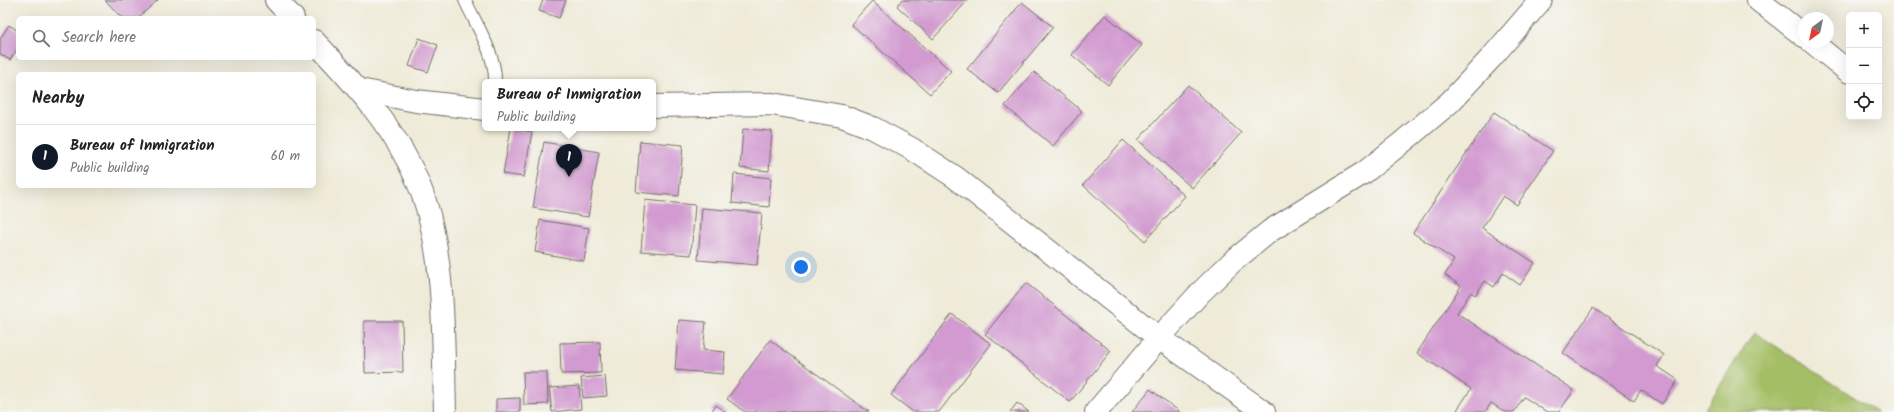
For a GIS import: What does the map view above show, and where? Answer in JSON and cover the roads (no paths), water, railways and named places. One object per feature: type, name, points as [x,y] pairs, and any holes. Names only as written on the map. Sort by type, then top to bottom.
[{"type":"street","points":[[276,0],[291,16]]},
{"type":"street","points":[[1096,412],[1159,338],[1200,293],[1232,262],[1270,231],[1365,172],[1450,102],[1491,58],[1541,0]]},
{"type":"street","points":[[1758,0],[1798,31]]},
{"type":"street","points":[[316,43],[360,90],[404,156],[421,190],[433,231],[440,286],[445,412]]},
{"type":"street","points":[[1819,48],[1846,70]]},
{"type":"street","points":[[360,90],[416,101],[482,108]]},
{"type":"street","points":[[656,106],[772,104],[842,116],[873,128],[912,149],[955,177],[1159,338],[1264,412]]},
{"type":"lane","points":[[465,0],[490,57],[496,75],[495,79]]},
{"type":"place","name":"Bureau of Inmigration","points":[[569,177]]}]
